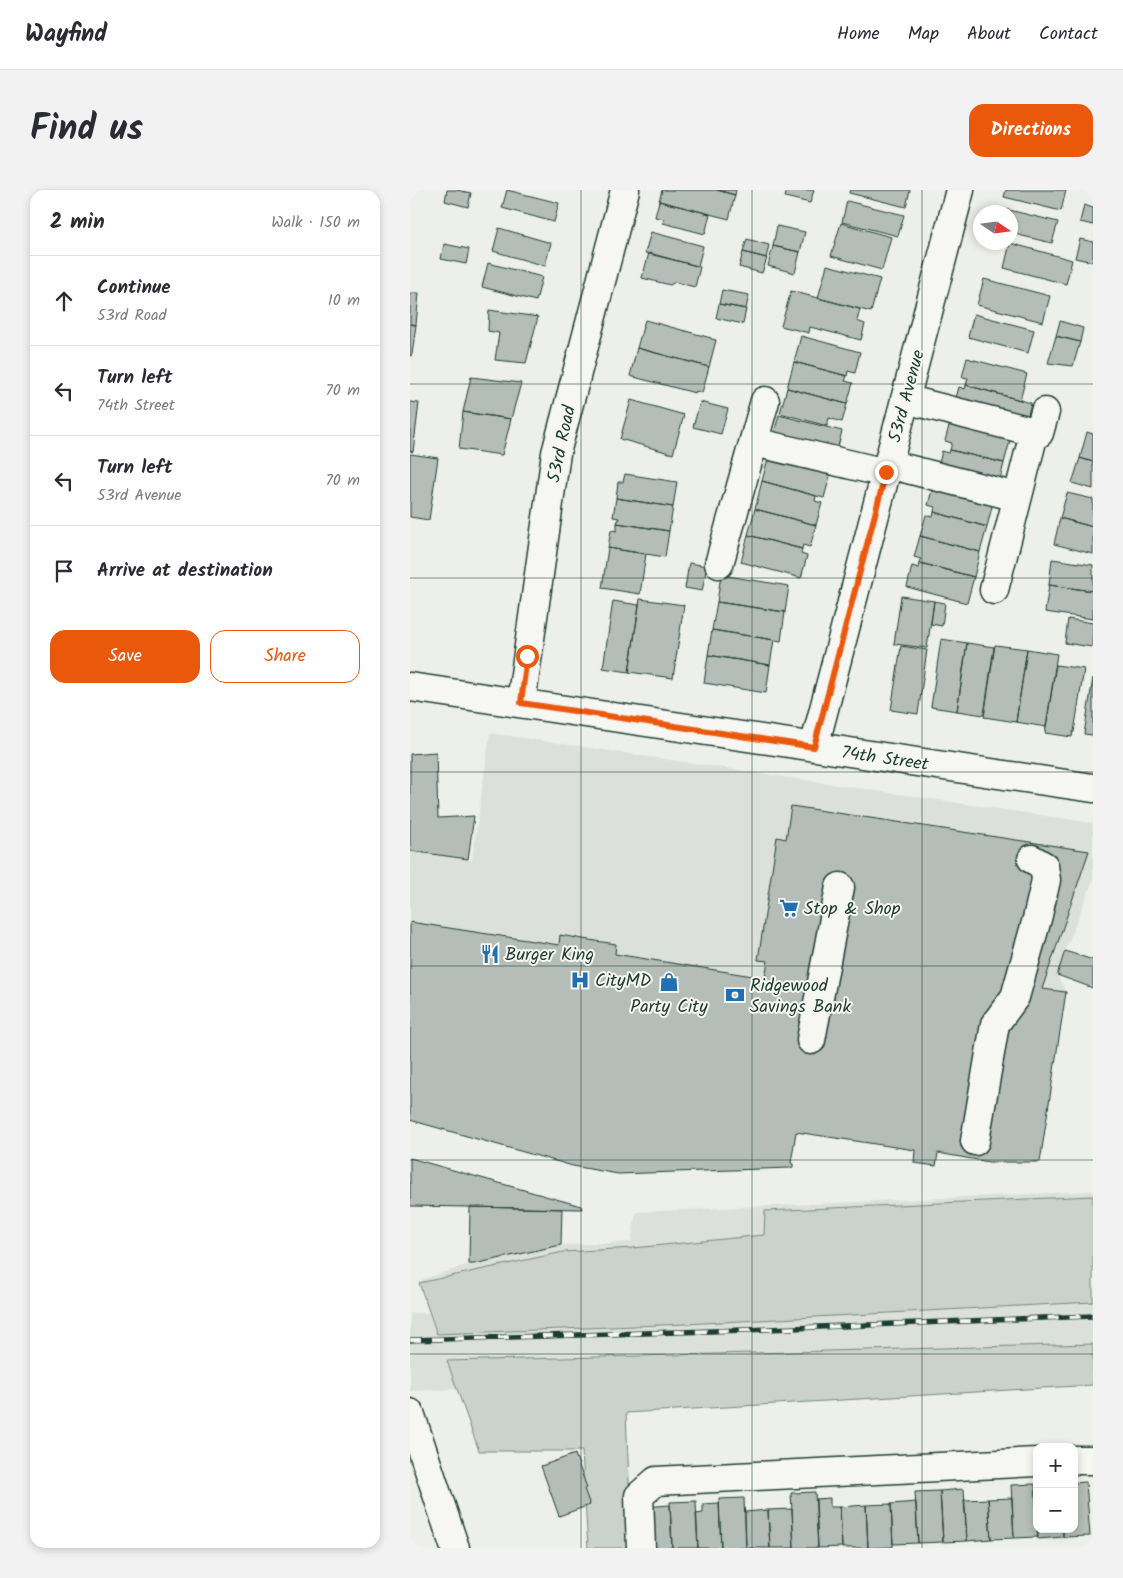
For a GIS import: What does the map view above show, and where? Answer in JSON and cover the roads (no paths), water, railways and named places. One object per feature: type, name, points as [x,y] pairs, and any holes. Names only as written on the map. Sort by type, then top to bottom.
[{"type":"street","name":"53rd Road","points":[[521,703],[556,453],[625,190]]},
{"type":"street","name":"53rd Avenue","points":[[814,747],[960,190]]},
{"type":"street","points":[[905,399],[1039,433],[1045,412]]},
{"type":"street","points":[[719,564],[765,401]]},
{"type":"street","points":[[754,442],[887,468],[1017,497]]},
{"type":"street","points":[[994,590],[1031,445]]},
{"type":"street","name":"74th Street","points":[[410,687],[1093,788]]},
{"type":"street","points":[[975,1141],[995,1024],[1015,997],[1046,880],[1044,866],[1032,859]]},
{"type":"street","points":[[811,1040],[840,887]]},
{"type":"street","points":[[410,1413],[455,1548]]},
{"type":"street","points":[[1078,1460],[1093,1460]]},
{"type":"street","points":[[640,1548],[639,1496],[656,1481],[1033,1462]]},
{"type":"railway","points":[[410,1340],[745,1330],[1093,1316]]},
{"type":"place","name":"Stop & Shop","points":[[789,908]]},
{"type":"place","name":"Burger King","points":[[490,954]]},
{"type":"place","name":"CityMD","points":[[580,980]]},
{"type":"place","name":"Party City","points":[[669,982]]},
{"type":"place","name":"Ridgewood Savings Bank","points":[[735,995]]}]
